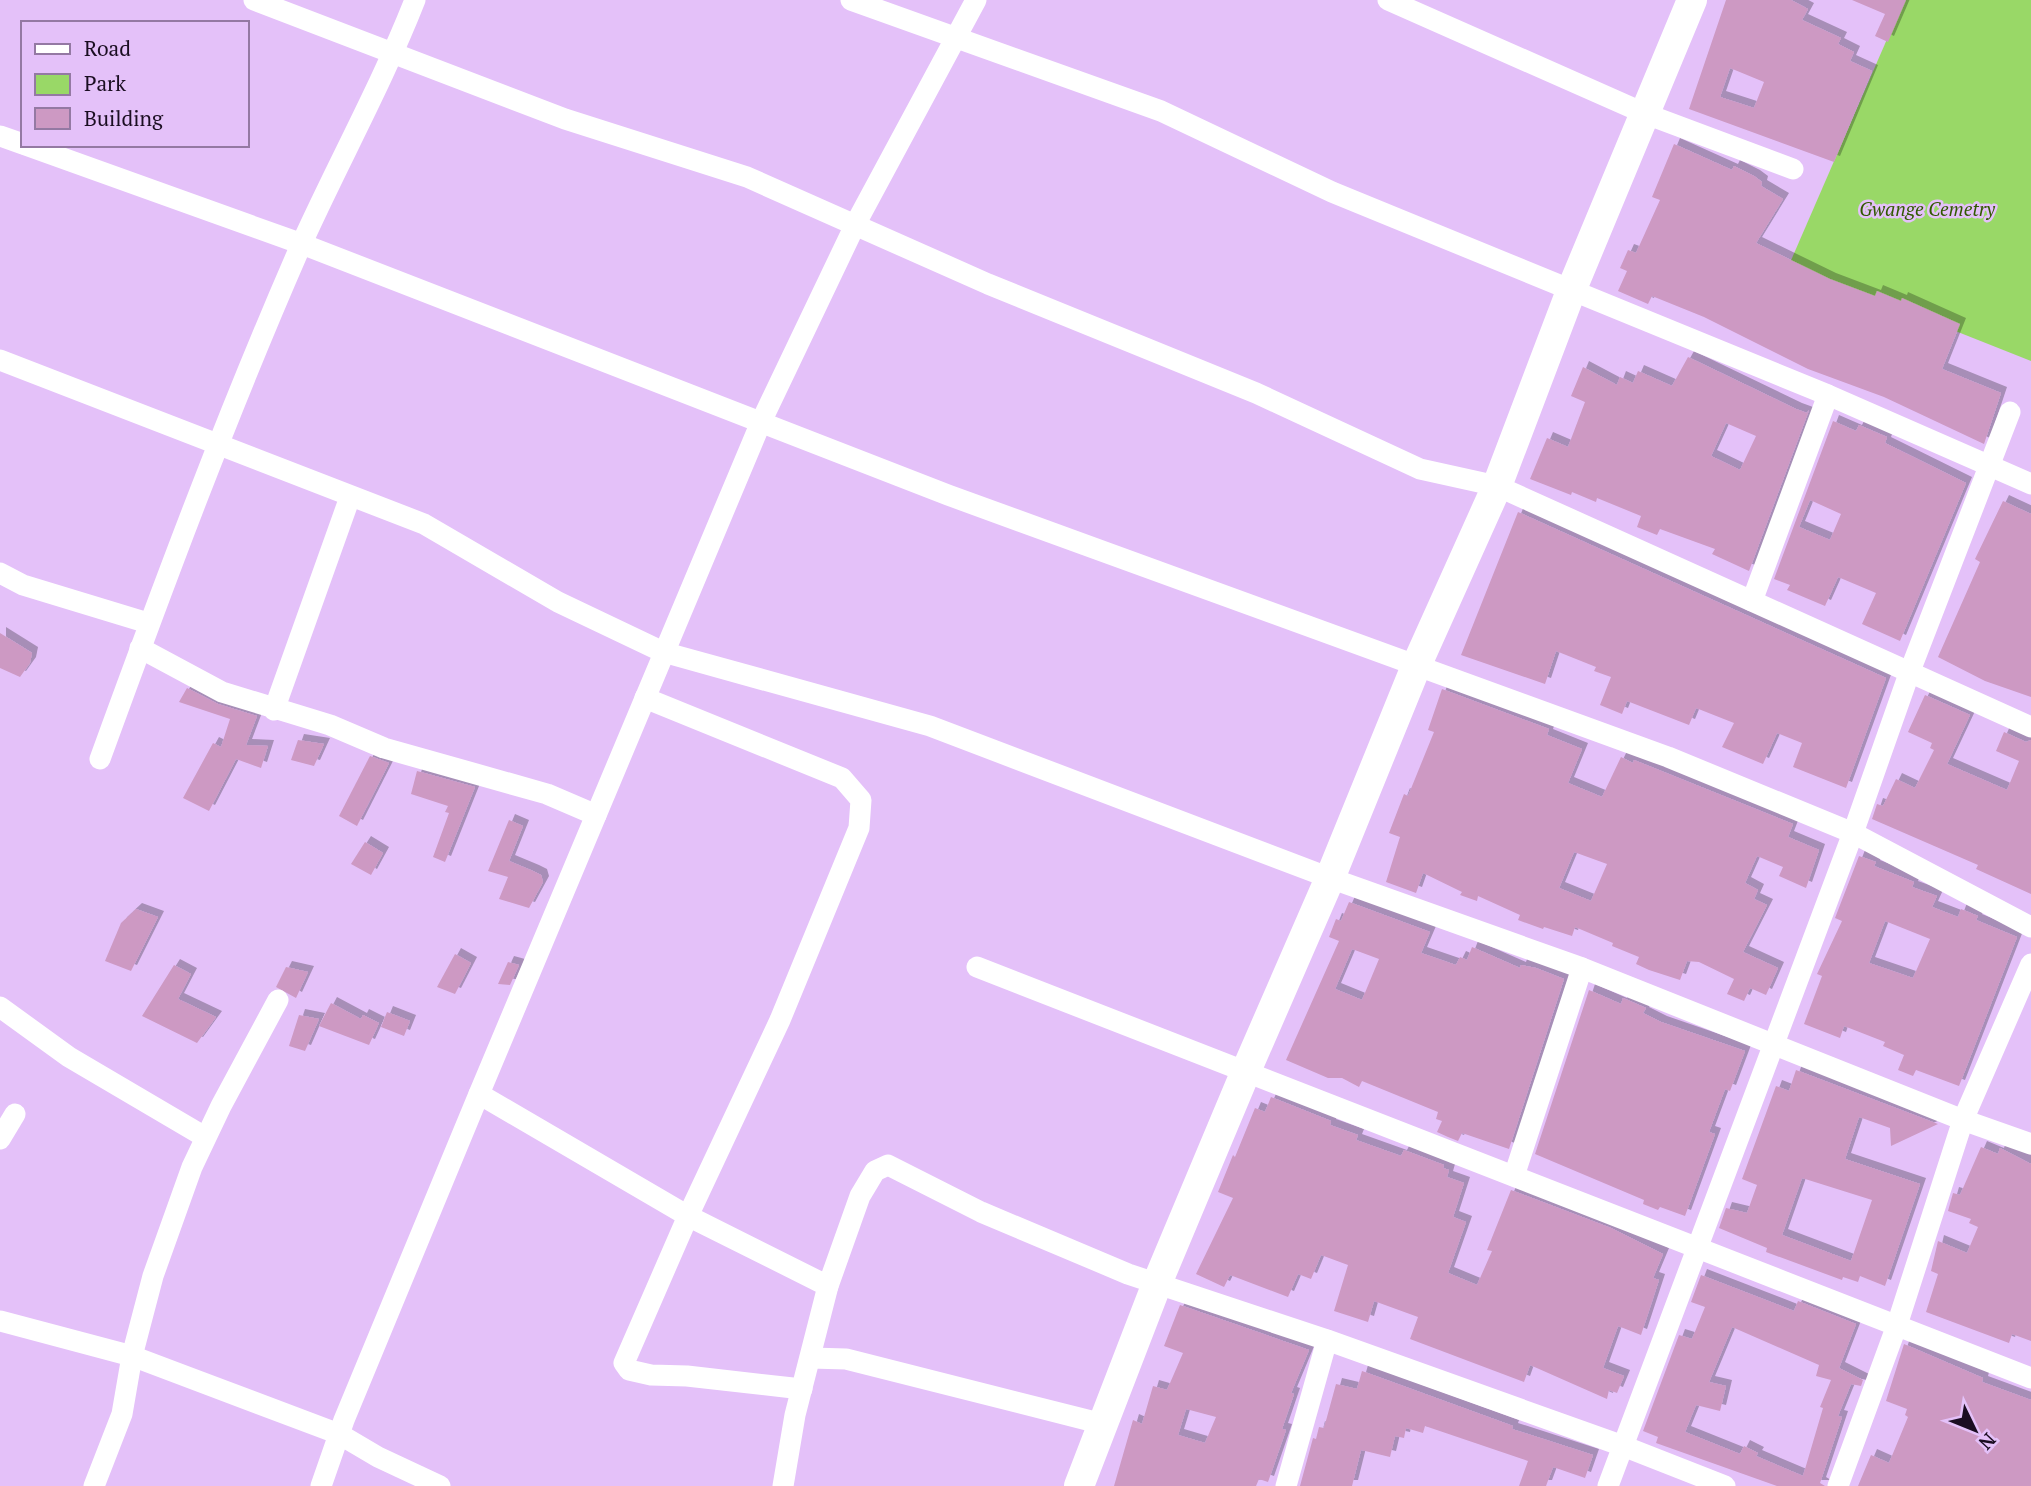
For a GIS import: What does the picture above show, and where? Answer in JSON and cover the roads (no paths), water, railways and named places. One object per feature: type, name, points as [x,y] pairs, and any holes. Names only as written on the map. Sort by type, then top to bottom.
[{"type":"street","points":[[254,0],[565,119],[747,177],[856,223],[988,284],[1256,393],[1420,469],[1496,486],[2031,727]]},
{"type":"street","points":[[100,759],[148,623],[218,443],[302,244],[394,55],[415,0]]},
{"type":"street","points":[[851,0],[1161,111],[1332,191],[1828,395],[2031,484]]},
{"type":"street","points":[[321,1486],[339,1434],[479,1094],[761,422],[856,223],[976,0]]},
{"type":"street","points":[[1388,0],[1646,114],[1793,169]]},
{"type":"street","points":[[1079,1486],[1158,1281],[1331,878],[1417,663],[1496,486],[1571,291],[1692,0]]},
{"type":"street","points":[[0,136],[21,144]]},
{"type":"street","points":[[30,147],[302,244],[1026,524],[1417,663],[1668,757],[1853,833],[2031,927]]},
{"type":"street","points":[[0,360],[424,524],[558,602],[663,652],[929,726],[1331,878],[1582,968],[1963,1120],[2031,1144]]},
{"type":"street","points":[[1752,601],[1828,395]]},
{"type":"street","points":[[1608,1486],[1853,833],[1910,671],[2010,411]]},
{"type":"street","points":[[274,710],[350,497]]},
{"type":"street","points":[[0,573],[23,584],[148,623]]},
{"type":"street","points":[[140,648],[222,692],[330,725],[384,748],[547,794],[596,816]]},
{"type":"street","points":[[645,698],[842,778],[862,800],[859,828],[780,1020],[688,1216],[624,1363],[629,1370],[651,1375],[802,1389]]},
{"type":"street","points":[[1838,1486],[1897,1325],[1963,1120],[2031,964]]},
{"type":"street","points":[[978,967],[2031,1378]]},
{"type":"street","points":[[1514,1176],[1582,968]]},
{"type":"street","points":[[94,1486],[122,1415],[131,1356],[153,1276],[205,1137],[278,1000]]},
{"type":"street","points":[[0,1007],[69,1057],[205,1137]]},
{"type":"street","points":[[479,1094],[688,1216],[828,1286]]},
{"type":"street","points":[[0,1139],[15,1114]]},
{"type":"street","points":[[783,1486],[802,1389],[828,1286],[860,1196],[875,1171],[888,1165],[981,1212],[1128,1274],[1158,1281],[1327,1340],[1623,1446],[1724,1486]]},
{"type":"street","points":[[0,1321],[131,1356],[339,1434],[378,1457],[440,1486]]},
{"type":"street","points":[[1286,1486],[1327,1340]]},
{"type":"street","points":[[811,1358],[846,1359],[1103,1424]]},
{"type":"park label","name":"Gwange Cemetry","points":[[1927,208]]}]
